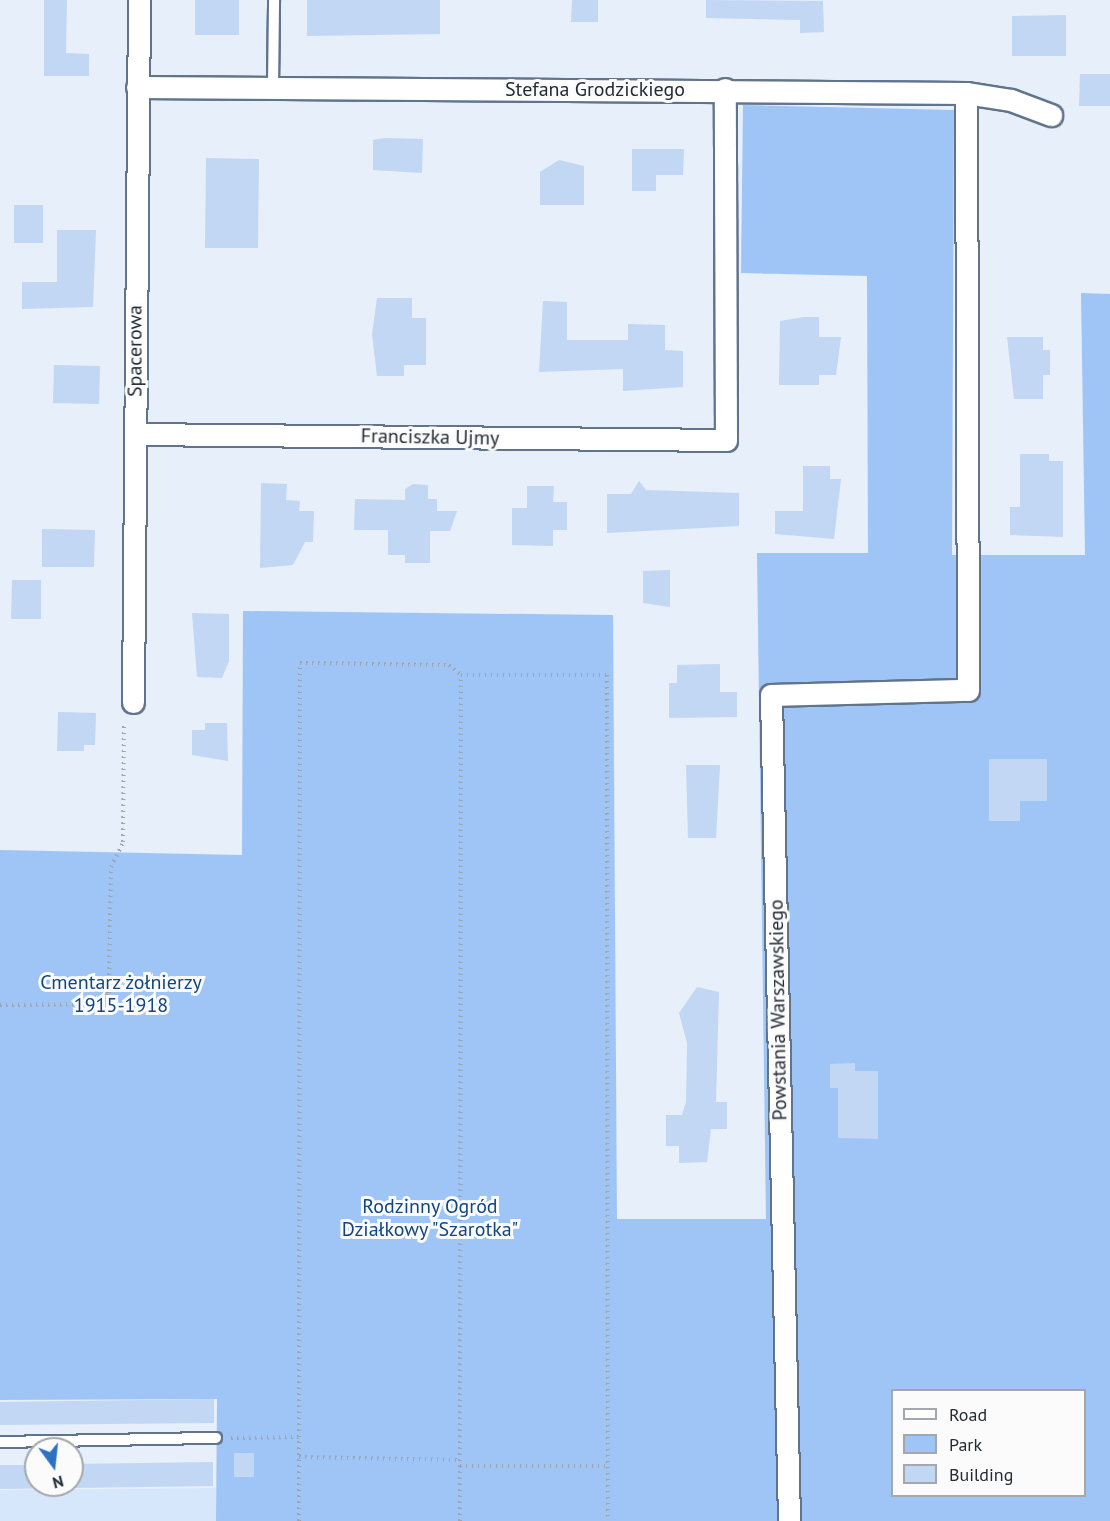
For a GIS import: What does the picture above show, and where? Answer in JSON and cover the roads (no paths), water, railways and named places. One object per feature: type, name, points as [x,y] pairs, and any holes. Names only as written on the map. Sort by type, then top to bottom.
[{"type":"street","name":"Spacerowa","points":[[133,702],[139,0]]},
{"type":"street","name":"Stefana Grodzickiego","points":[[137,87],[724,89],[966,93],[1011,100],[1051,115]]},
{"type":"street","name":"Franciszka Ujmy","points":[[135,434],[726,440],[724,89]]},
{"type":"street","name":"Powstania Warszawskiego","points":[[789,1521],[771,695],[968,690],[966,93]]},
{"type":"lane","points":[[273,0],[273,87]]},
{"type":"lane","points":[[0,1442],[216,1438]]},
{"type":"park label","name":"Cmentarz żołnierzy 1915-1918","points":[[121,994]]},
{"type":"park label","name":"Rodzinny Ogród Działkowy \"Szarotka\"","points":[[430,1218]]}]
